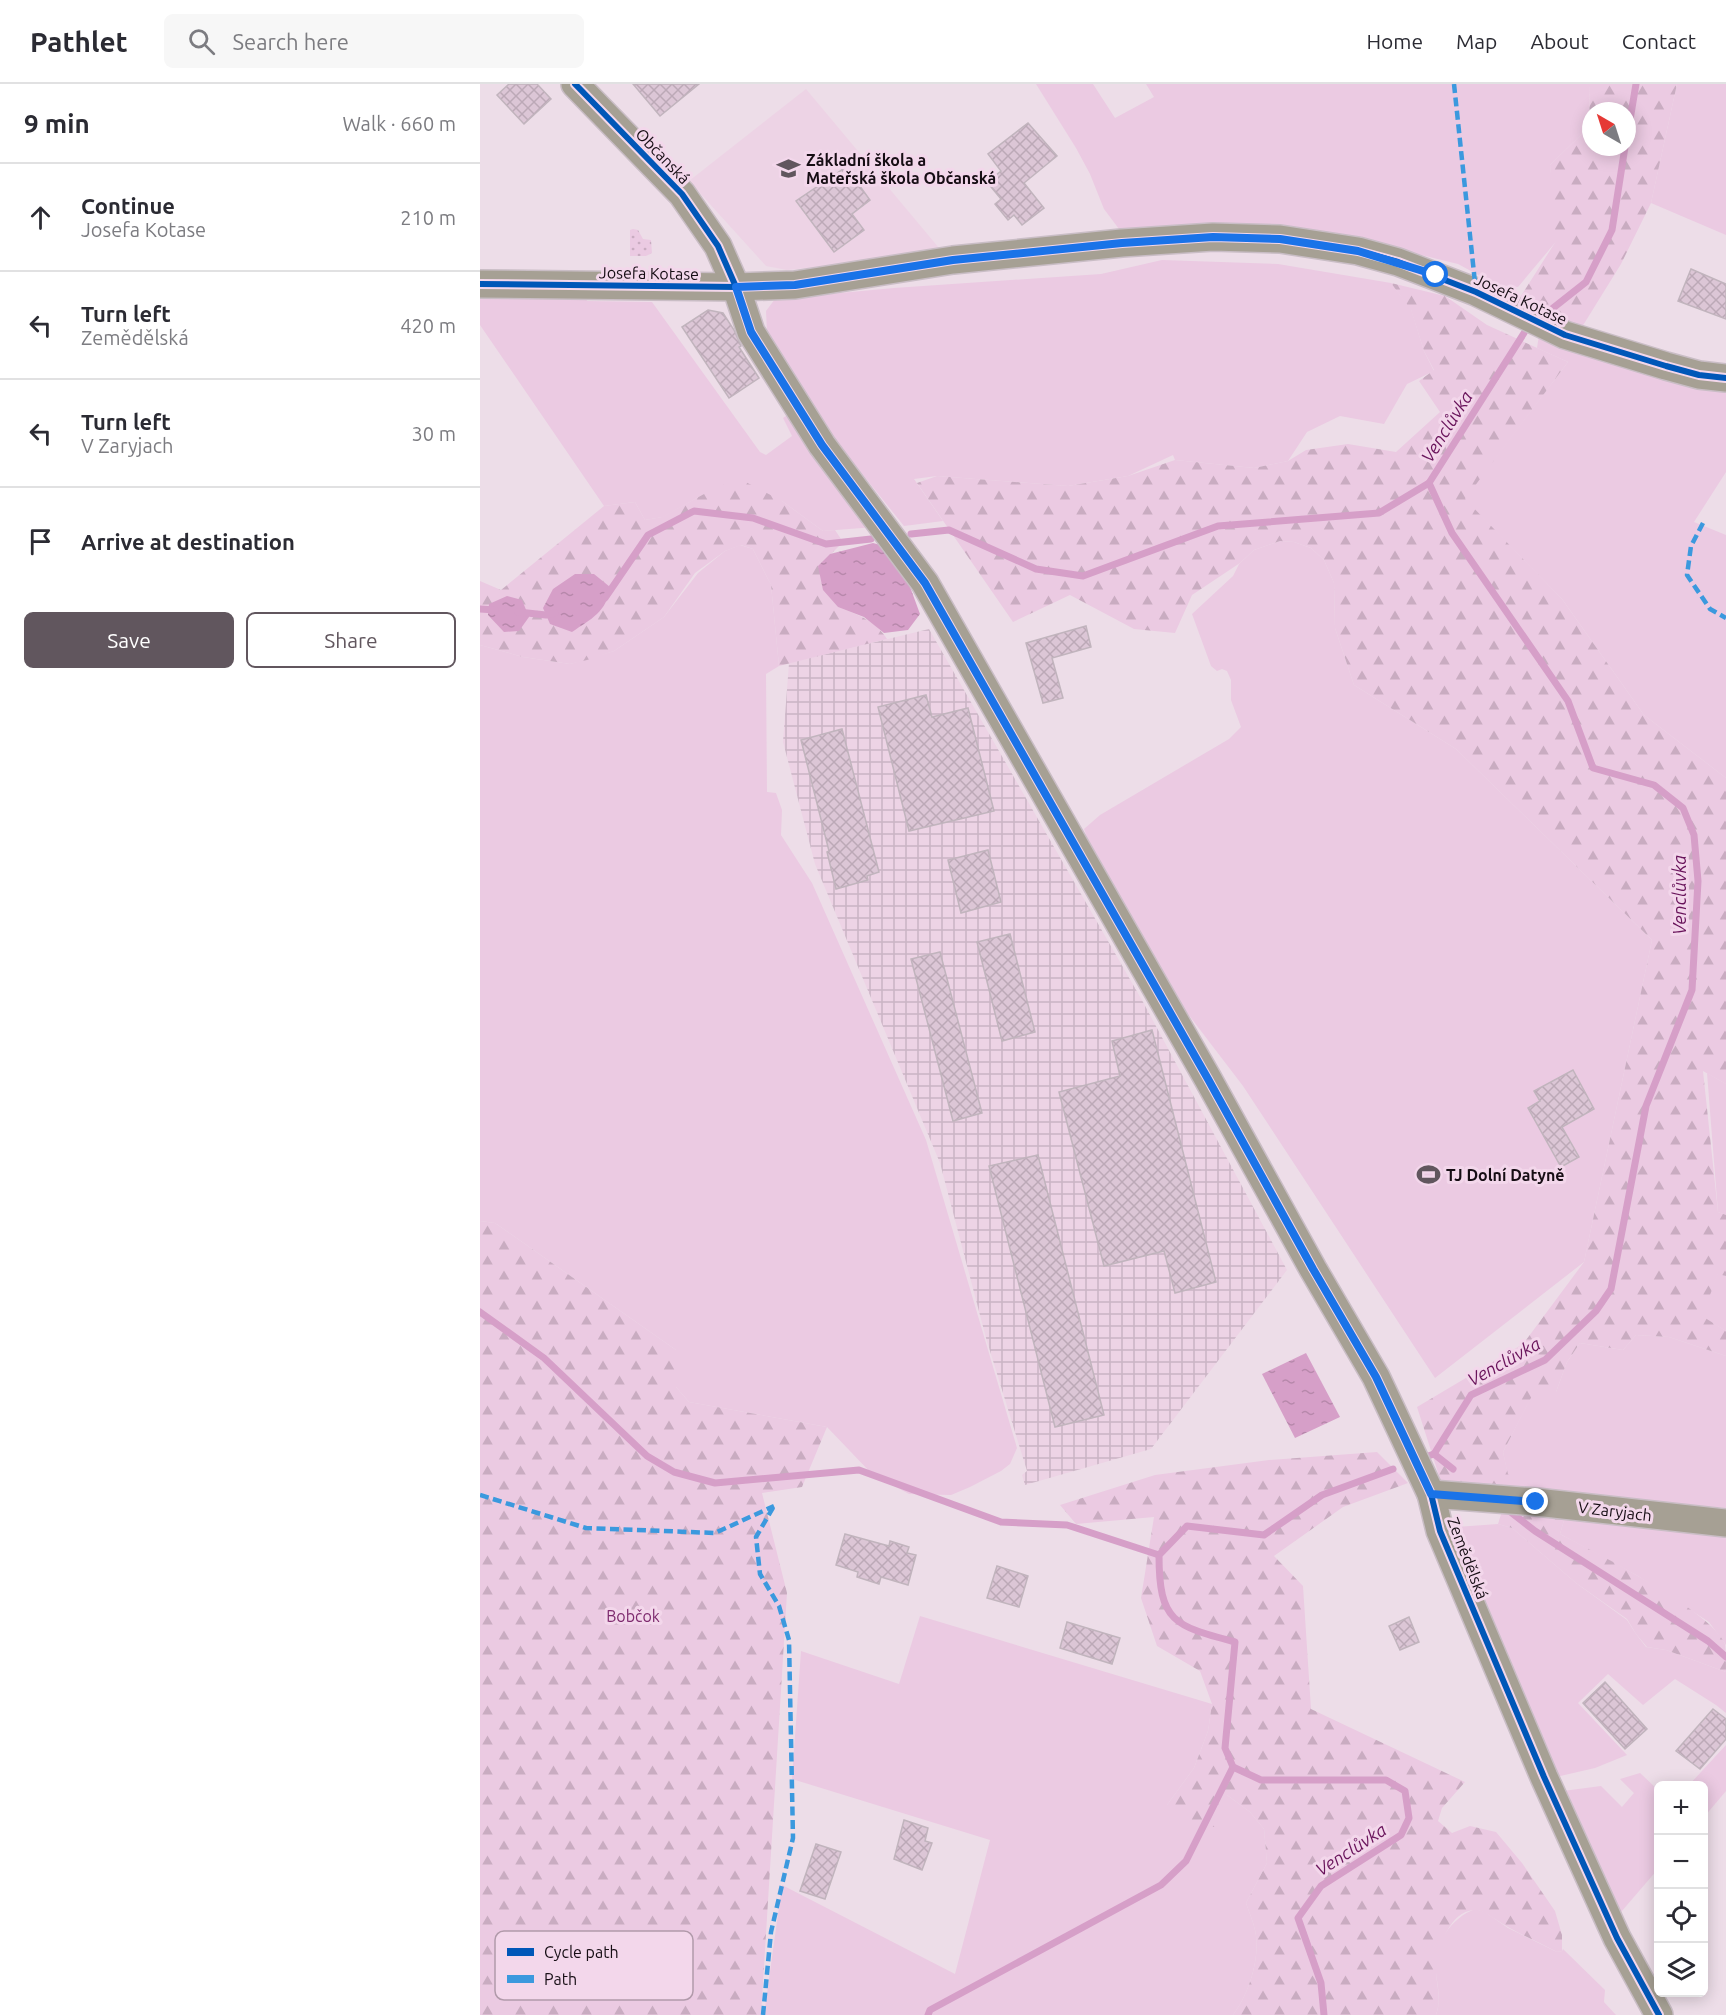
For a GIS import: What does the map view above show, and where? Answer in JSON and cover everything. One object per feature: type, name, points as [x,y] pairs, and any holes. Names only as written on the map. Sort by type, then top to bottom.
[{"type":"street","name":"Občanská","points":[[575,84],[682,194],[718,246],[736,287]]},
{"type":"street","name":"Josefa Kotase","points":[[480,284],[736,287],[795,285],[953,260],[1132,242],[1213,237],[1280,239],[1358,251],[1398,262],[1476,292],[1565,335],[1699,375],[1726,378]]},
{"type":"street","name":"Zemědělská","points":[[736,287],[751,332],[818,438],[925,583],[1376,1377],[1431,1494],[1440,1531],[1544,1777],[1617,1938],[1659,2015]]},
{"type":"street","name":"V Zaryjach","points":[[1431,1494],[1536,1502],[1726,1523]]},
{"type":"shaded area","name":"Základní škola a Mateřská škola Občanská","points":[[806,89],[939,248],[839,265],[787,270],[766,266],[689,181]]},
{"type":"shaded area","points":[[929,629],[1143,1002],[1287,1270],[1151,1449],[1025,1485],[1022,1475],[1027,1471],[986,1338],[940,1163],[815,864],[783,742],[789,663]]},
{"type":"green space","points":[[1036,84],[1093,84],[1115,118],[1154,97],[1146,84],[1590,84],[1590,102],[1582,102],[1582,134],[1550,165],[1559,238],[1518,287],[1497,285],[1458,264],[1368,242],[1155,226],[1137,233],[1119,229],[1104,209],[1090,174]]},
{"type":"green space","points":[[1590,84],[1677,84],[1651,203],[1621,264],[1582,327],[1557,323],[1519,299],[1556,241],[1550,165],[1582,134],[1582,156],[1636,156],[1636,102],[1590,102]]},
{"type":"green space","points":[[1677,84],[1726,84],[1726,235],[1651,203]]},
{"type":"green space","points":[[630,230],[638,230],[643,239],[651,240],[652,253],[646,256],[630,256]]},
{"type":"green space","points":[[1162,260],[1278,264],[1391,283],[1411,309],[1424,351],[1434,371],[1407,384],[1384,424],[1340,416],[1307,432],[1288,461],[1254,468],[1175,460],[1173,455],[1128,476],[1068,486],[937,476],[914,479],[943,521],[904,526],[830,434],[767,332],[766,311],[775,299],[894,288],[1101,274]]},
{"type":"green space","points":[[1391,283],[1445,296],[1487,325],[1568,362],[1465,499],[1562,599],[1644,715],[1726,778],[1726,1084],[1703,1071],[1718,1212],[1726,1215],[1726,1276],[1718,1274],[1702,1316],[1726,1331],[1726,1356],[1669,1337],[1636,1335],[1623,1350],[1580,1343],[1567,1362],[1556,1392],[1534,1392],[1503,1452],[1508,1474],[1521,1489],[1497,1484],[1441,1482],[1417,1407],[1523,1344],[1584,1262],[1652,940],[1456,749],[1354,685],[1335,628],[1334,583],[1324,560],[1311,548],[1294,542],[1280,541],[1254,550],[1240,563],[1192,595],[1175,633],[1134,629],[1070,595],[1013,622],[917,483],[937,476],[1068,486],[1128,476],[1175,460],[1254,468],[1288,461],[1306,450],[1348,444],[1396,452],[1440,412],[1419,381],[1434,370],[1424,351],[1411,310]]},
{"type":"green space","points":[[480,293],[585,295],[587,301],[652,302],[760,452],[766,455],[792,436],[783,418],[789,414],[875,527],[823,531],[782,501],[704,494],[663,517],[645,520],[635,502],[604,506],[480,325]]},
{"type":"green space","points":[[1539,335],[1726,383],[1726,472],[1694,522],[1726,535],[1726,778],[1644,715],[1562,599],[1464,499],[1568,362],[1537,348]]},
{"type":"green space","points":[[738,478],[782,501],[823,531],[835,530],[843,542],[819,566],[838,607],[872,623],[887,639],[779,666],[771,585],[753,549],[741,545],[725,551],[695,573],[664,617],[614,651],[570,664],[523,657],[480,645],[480,581],[501,590],[604,506],[635,502],[645,520],[662,517]]},
{"type":"green space","points":[[1280,541],[1294,542],[1311,548],[1324,560],[1334,583],[1335,628],[1354,685],[1456,749],[1652,940],[1584,1262],[1435,1378],[1243,1086],[1175,997],[1171,984],[1161,971],[1089,843],[1084,829],[1100,815],[1229,739],[1241,727],[1231,700],[1231,680],[1227,671],[1222,669],[1217,671],[1211,666],[1192,614],[1233,576],[1239,564],[1254,550]]},
{"type":"green space","points":[[740,545],[753,549],[771,585],[779,666],[766,674],[767,792],[776,793],[782,810],[781,835],[812,883],[926,1140],[1017,1448],[1010,1464],[1001,1471],[951,1495],[909,1494],[872,1474],[827,1427],[689,1402],[676,1387],[676,1350],[495,1223],[480,1221],[480,645],[523,657],[570,664],[614,651],[664,617],[698,573],[725,551]]},
{"type":"green space","points":[[1707,1073],[1726,1084],[1726,1215],[1718,1212]]},
{"type":"green space","name":"Bobčok","points":[[480,1221],[495,1223],[676,1350],[676,1387],[689,1402],[827,1427],[802,1487],[762,1493],[787,1593],[761,2015],[480,2015]]},
{"type":"green space","points":[[1718,1273],[1726,1276],[1726,1331],[1701,1316]]},
{"type":"green space","points":[[1636,1335],[1669,1337],[1726,1356],[1726,1508],[1521,1489],[1508,1476],[1503,1452],[1534,1391],[1556,1392],[1567,1362],[1580,1343],[1623,1350]]},
{"type":"green space","points":[[1377,1452],[1408,1483],[1343,1507],[1274,1556],[1303,1586],[1311,1709],[1465,1782],[1442,1808],[1438,1821],[1452,1833],[1470,1826],[1496,1832],[1522,1863],[1555,1911],[1562,1935],[1562,1951],[1557,1952],[1485,1913],[1474,1910],[1458,1917],[1443,1939],[1437,1964],[1439,2001],[1436,2015],[1233,2015],[1249,1986],[1255,1963],[1255,1930],[1246,1903],[1267,1863],[1264,1829],[1250,1812],[1227,1795],[1217,1827],[1183,1825],[1167,1805],[1194,1768],[1208,1731],[1212,1704],[1200,1671],[1157,1646],[1141,1598],[1154,1517],[1076,1524],[1060,1505],[1155,1475],[1269,1460]]},
{"type":"green space","points":[[1567,1510],[1726,1531],[1726,1645],[1709,1622],[1638,1576],[1560,1534]]},
{"type":"green space","points":[[1567,1510],[1560,1534],[1651,1583],[1698,1615],[1715,1630],[1725,1644],[1726,1672],[1666,1650],[1647,1647],[1627,1619],[1576,1583],[1512,1528],[1498,1524],[1502,1511]]},
{"type":"green space","points":[[1498,1524],[1512,1528],[1576,1583],[1627,1620],[1646,1647],[1666,1650],[1726,1672],[1726,1713],[1675,1679],[1643,1705],[1608,1674],[1578,1703],[1627,1755],[1595,1768],[1556,1777],[1456,1527]]},
{"type":"green space","points":[[920,1616],[1212,1704],[1208,1731],[1194,1768],[1167,1805],[1227,1795],[1250,1812],[1264,1829],[1267,1863],[1246,1903],[1255,1930],[1255,1963],[1249,1986],[1233,2015],[764,2015],[782,1885],[955,1974],[990,1840],[792,1779],[801,1651],[899,1684]]},
{"type":"green space","points":[[1726,1745],[1726,1791],[1708,1812],[1708,1781],[1693,1781]]},
{"type":"green space","points":[[1640,1773],[1654,1786],[1654,1874],[1621,1912],[1596,1866],[1563,1791],[1601,1786],[1622,1807],[1634,1793],[1620,1779]]},
{"type":"green space","points":[[1475,1909],[1485,1912],[1508,1928],[1557,1952],[1563,1949],[1605,1990],[1604,2002],[1616,2015],[1436,2015],[1439,1999],[1436,1963],[1440,1944],[1450,1927],[1458,1919]]},
{"type":"water","points":[[873,543],[884,546],[909,584],[920,614],[908,630],[884,633],[864,617],[838,607],[823,590],[818,566],[830,554]]},
{"type":"water","points":[[575,574],[594,574],[610,587],[602,609],[592,619],[572,632],[550,624],[543,608],[553,589]]},
{"type":"water","points":[[507,596],[522,600],[529,617],[519,631],[504,632],[488,615],[489,604]]},
{"type":"water","points":[[1306,1353],[1340,1417],[1295,1438],[1262,1374]]},
{"type":"building","points":[[509,84],[537,84],[551,99],[524,124],[497,95]]},
{"type":"building","points":[[633,84],[699,84],[660,116]]},
{"type":"building","points":[[1028,123],[1057,156],[1024,183],[1044,208],[1022,225],[1014,215],[1008,220],[995,204],[1001,199],[987,182],[1001,171],[988,154]]},
{"type":"building","points":[[846,167],[870,200],[852,214],[864,230],[834,252],[796,201]]},
{"type":"building","points":[[1691,269],[1726,284],[1726,319],[1678,301]]},
{"type":"building","points":[[708,310],[723,313],[734,330],[741,346],[739,347],[759,378],[729,398],[682,327]]},
{"type":"building","points":[[1086,626],[1091,647],[1052,658],[1063,698],[1043,703],[1026,643]]},
{"type":"building","points":[[926,695],[932,717],[968,708],[994,811],[909,831],[878,707]]},
{"type":"building","points":[[842,729],[879,872],[867,876],[868,880],[836,889],[827,852],[829,851],[801,740]]},
{"type":"building","points":[[988,850],[1001,902],[961,913],[948,860]]},
{"type":"building","points":[[1010,934],[1035,1032],[1002,1041],[977,942]]},
{"type":"building","points":[[940,952],[982,1113],[953,1121],[911,959]]},
{"type":"building","points":[[1152,1030],[1216,1282],[1175,1293],[1164,1251],[1104,1266],[1059,1092],[1120,1076],[1112,1041]]},
{"type":"building","points":[[1573,1070],[1594,1109],[1562,1127],[1579,1157],[1561,1167],[1528,1108],[1540,1101],[1534,1091]]},
{"type":"building","points":[[1038,1155],[1104,1415],[1055,1427],[989,1166]]},
{"type":"building","points":[[845,1534],[889,1546],[890,1541],[909,1547],[907,1553],[916,1555],[908,1585],[881,1577],[879,1584],[857,1577],[858,1572],[836,1565]]},
{"type":"building","points":[[997,1566],[1028,1576],[1019,1607],[987,1598]]},
{"type":"building","points":[[1409,1617],[1419,1642],[1400,1650],[1389,1626]]},
{"type":"building","points":[[1067,1622],[1120,1638],[1112,1664],[1060,1648]]},
{"type":"building","points":[[1605,1682],[1647,1729],[1625,1749],[1583,1703]]},
{"type":"building","points":[[1713,1709],[1726,1719],[1726,1739],[1700,1769],[1676,1751]]},
{"type":"building","points":[[904,1820],[928,1828],[925,1841],[932,1843],[922,1870],[894,1859]]},
{"type":"building","points":[[816,1844],[841,1852],[825,1899],[800,1891]]},
{"type":"waterway","name":"Venclůvka","points":[[1633,102],[1636,84]]},
{"type":"waterway","name":"Venclůvka","points":[[1548,312],[1586,282],[1612,230],[1624,156]]},
{"type":"waterway","name":"Venclůvka","points":[[1428,1456],[1434,1454],[1471,1395],[1545,1360],[1596,1311],[1611,1289],[1646,1106],[1692,990],[1698,881],[1694,835],[1683,808],[1654,785],[1593,768],[1568,701],[1452,533],[1429,483],[1524,333]]},
{"type":"waterway","points":[[911,534],[949,530],[1036,569],[1083,576],[1218,526],[1379,513],[1429,483]]},
{"type":"waterway","points":[[605,598],[648,535],[694,511],[753,518],[826,544],[871,539]]},
{"type":"waterway","points":[[480,609],[495,610]]},
{"type":"waterway","points":[[518,612],[546,615],[555,613]]},
{"type":"waterway","points":[[480,1312],[544,1358],[647,1456],[674,1472],[715,1483],[859,1470],[1001,1522],[1067,1525],[1159,1555]]},
{"type":"waterway","points":[[1434,1454],[1453,1469]]},
{"type":"waterway","name":"Venclůvka","points":[[1324,2015],[1321,1983],[1298,1918],[1321,1886],[1401,1835],[1409,1818],[1405,1791],[1386,1780],[1261,1780],[1233,1767],[1225,1748],[1235,1642],[1197,1631],[1174,1618],[1162,1595],[1159,1555],[1187,1526],[1264,1535],[1322,1495],[1393,1469]]},
{"type":"waterway","points":[[1508,1510],[1535,1531],[1708,1641],[1726,1657]]},
{"type":"waterway","points":[[928,2015],[930,2010],[1161,1885],[1186,1861],[1233,1767]]},
{"type":"marked path","points":[[1454,84],[1476,292]]},
{"type":"marked path","points":[[1703,523],[1691,546],[1687,575],[1710,609],[1726,618]]},
{"type":"marked path","points":[[480,1495],[586,1528],[715,1533],[774,1506]]},
{"type":"marked path","points":[[763,2015],[771,1932],[793,1838],[789,1640],[779,1606],[760,1574],[756,1537],[774,1506]]},
{"type":"cycle path","points":[[575,84],[682,194],[718,246],[736,287],[751,332],[822,445],[925,583],[1376,1377],[1431,1494],[1440,1531],[1544,1777],[1617,1938],[1659,2015]]},
{"type":"cycle path","points":[[480,284],[736,287],[795,285],[953,260],[1122,243],[1213,237],[1280,239],[1358,251],[1398,262],[1476,292],[1565,335],[1699,375],[1726,378]]},
{"type":"place","name":"Základní škola a Mateřská škola Občanská","points":[[788,169]]},
{"type":"place","name":"TJ Dolní Datyně","points":[[1428,1175]]},
{"type":"route","points":[[1436,275],[1358,251],[1280,239],[1213,237],[1122,243],[953,260],[795,285],[736,287],[751,332],[822,445],[925,583],[1376,1377],[1431,1494],[1536,1502]]}]
